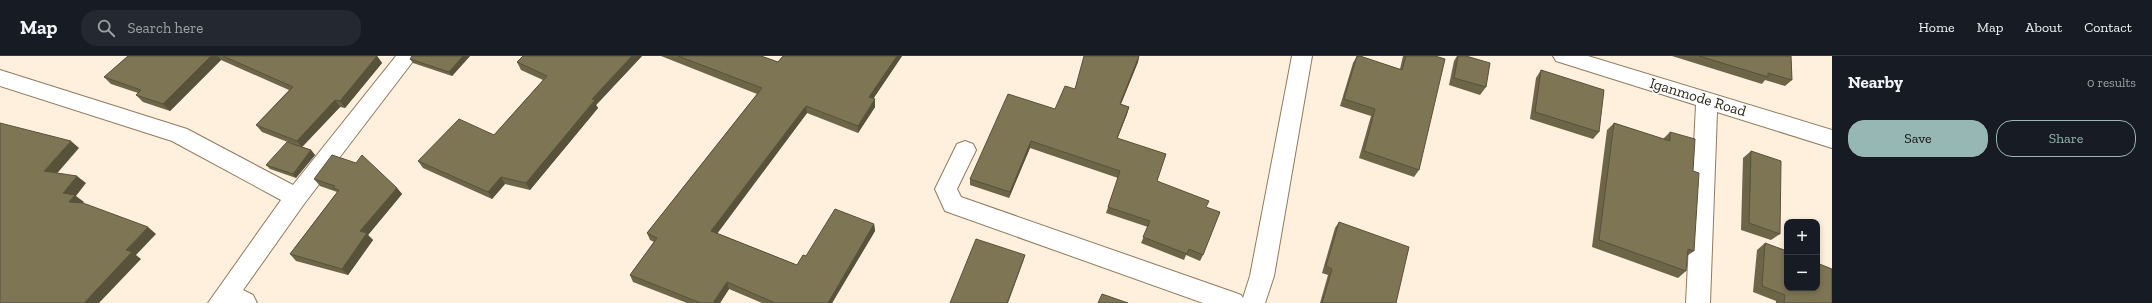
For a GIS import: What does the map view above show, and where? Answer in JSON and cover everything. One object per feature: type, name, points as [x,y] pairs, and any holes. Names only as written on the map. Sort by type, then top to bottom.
[{"type":"street","points":[[231,300],[296,197],[407,56]]},
{"type":"street","points":[[1253,303],[1262,276],[1302,56]]},
{"type":"street","name":"Iganmode Road","points":[[1563,56],[1832,139]]},
{"type":"street","points":[[0,78],[179,135],[296,197]]},
{"type":"street","points":[[1698,303],[1707,100]]},
{"type":"street","points":[[965,150],[946,189],[953,204],[1233,303]]},
{"type":"building","points":[[128,56],[211,56],[163,104],[136,95],[141,90],[104,77]]},
{"type":"building","points":[[223,56],[377,56],[340,101],[335,100],[297,141],[256,125],[293,87]]},
{"type":"building","points":[[412,56],[463,56],[449,72],[410,59]]},
{"type":"building","points":[[523,56],[632,56],[592,99],[595,100],[526,183],[501,177],[488,192],[418,161],[459,119],[494,135],[547,76],[517,62]]},
{"type":"building","points":[[678,56],[761,56],[778,62],[783,56],[897,56],[869,97],[875,99],[858,126],[806,106],[711,231],[797,265],[803,255],[806,256],[835,209],[874,224],[828,303],[775,303],[727,282],[713,303],[701,303],[630,275],[657,238],[647,233],[762,88]]},
{"type":"building","points":[[1084,56],[1139,56],[1120,104],[1129,107],[1117,138],[1166,154],[1157,181],[1209,201],[1206,207],[1220,212],[1203,255],[1189,249],[1187,254],[1143,237],[1150,221],[1108,207],[1120,171],[1031,141],[1010,192],[970,179],[1008,94],[1055,109],[1065,86],[1075,89]]},
{"type":"building","points":[[1357,56],[1402,70],[1406,56],[1435,56],[1445,59],[1419,170],[1364,151],[1375,109],[1344,99]]},
{"type":"building","points":[[1458,56],[1466,56],[1490,63],[1486,87],[1454,78]]},
{"type":"building","points":[[1699,56],[1791,56],[1792,80],[1768,73],[1768,77]]},
{"type":"building","points":[[1541,70],[1604,90],[1599,132],[1535,112]]},
{"type":"building","points":[[0,123],[71,141],[44,171],[77,176],[63,193],[75,195],[69,202],[83,203],[148,227],[126,250],[132,252],[84,303],[0,303]]},
{"type":"building","points":[[1614,123],[1670,141],[1670,132],[1695,139],[1693,171],[1699,173],[1694,251],[1688,249],[1686,271],[1599,240]]},
{"type":"building","points":[[287,142],[311,150],[293,174],[266,165]]},
{"type":"building","points":[[1751,151],[1781,161],[1780,234],[1749,223]]},
{"type":"building","points":[[332,155],[356,163],[362,155],[397,188],[360,231],[367,233],[342,269],[290,254],[339,190],[333,188],[335,186],[314,179]]},
{"type":"building","points":[[1339,222],[1409,247],[1396,303],[1322,303],[1332,269],[1326,266]]},
{"type":"building","points":[[976,239],[1025,255],[1007,303],[950,303]]},
{"type":"building","points":[[1765,243],[1784,250],[1784,291],[1820,291],[1820,264],[1832,269],[1832,303],[1784,303],[1785,295],[1762,286]]},
{"type":"building","points":[[1102,294],[1128,303],[1098,303]]}]
